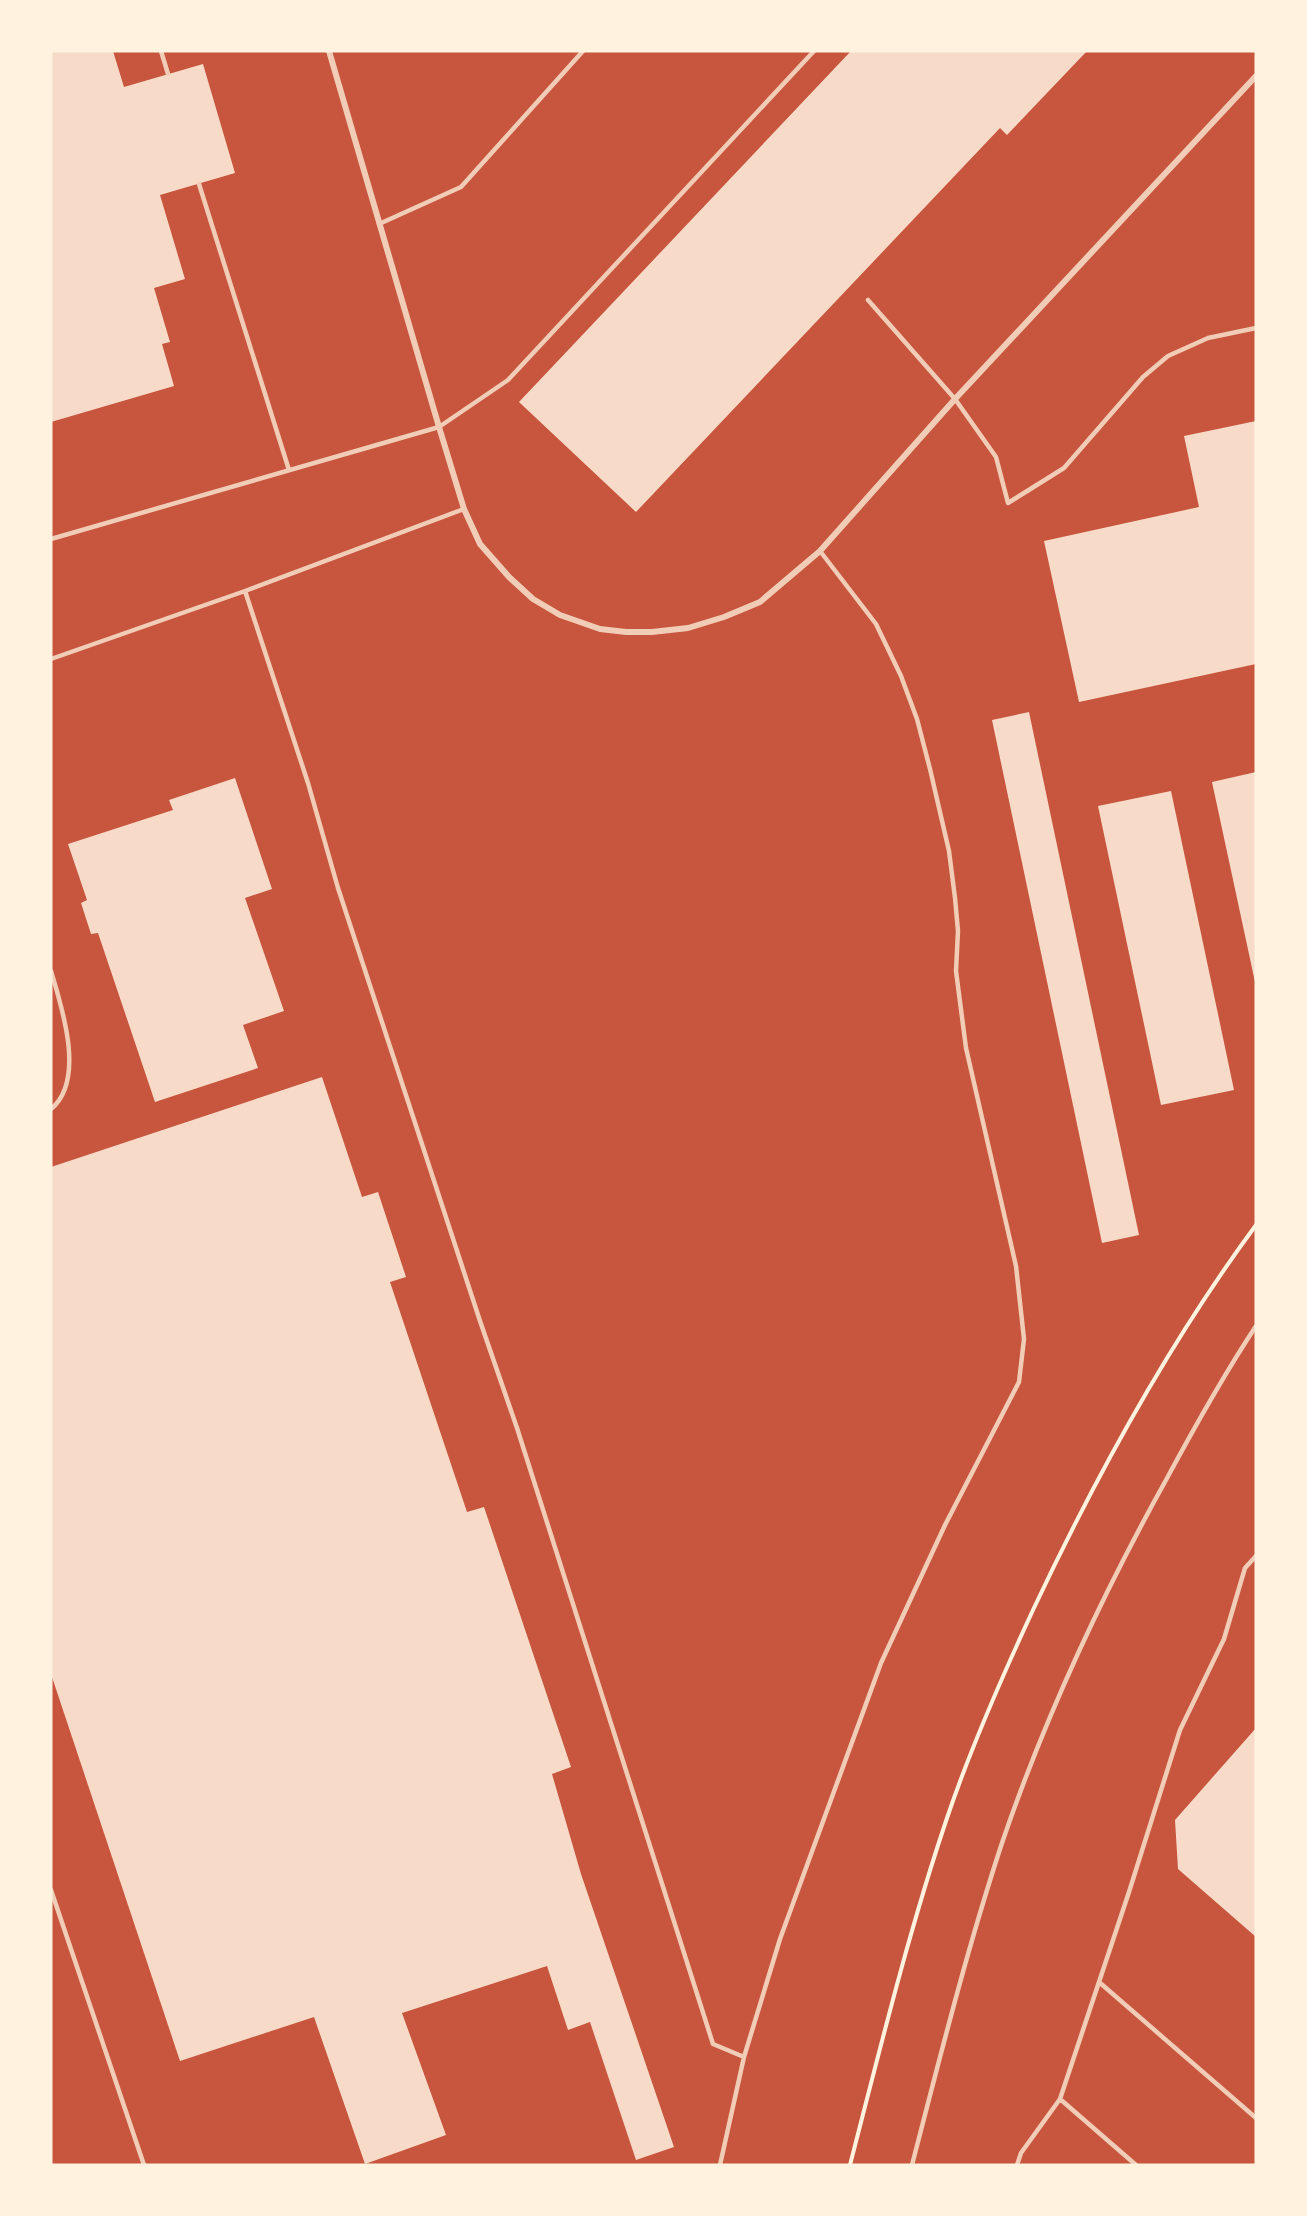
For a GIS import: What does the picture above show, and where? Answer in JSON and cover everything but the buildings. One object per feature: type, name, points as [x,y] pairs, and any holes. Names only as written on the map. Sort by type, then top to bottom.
[{"type":"street","points":[[329,51],[439,427],[464,508],[480,543],[509,577],[533,598],[560,615],[600,629],[652,632],[688,628],[724,617],[760,602],[820,551],[955,399],[1256,76]]},
{"type":"lane","points":[[161,51],[168,74]]},
{"type":"lane","points":[[379,224],[462,187],[583,51]]},
{"type":"lane","points":[[51,539],[439,427],[508,380],[814,51]]},
{"type":"lane","points":[[199,184],[289,470]]},
{"type":"lane","points":[[868,300],[955,399],[996,458],[1008,503],[1064,468],[1143,377],[1168,356],[1208,338],[1256,328]]},
{"type":"lane","points":[[51,659],[245,591],[464,508]]},
{"type":"lane","points":[[720,2165],[744,2057],[780,1939],[881,1663],[945,1525],[1018,1382],[1023,1363],[1024,1339],[1016,1266],[966,1048],[956,971],[958,931],[949,851],[930,769],[917,719],[901,676],[876,624],[820,551]]},
{"type":"lane","points":[[245,591],[308,783],[338,888],[517,1428],[713,2044],[744,2057]]},
{"type":"lane","points":[[51,971],[65,1017],[69,1054],[65,1090],[51,1109]]},
{"type":"lane","points":[[912,2165],[964,1963],[1012,1816],[1054,1705],[1139,1529],[1206,1406],[1256,1326]]},
{"type":"lane","points":[[1017,2165],[1021,2153],[1060,2099],[1180,1730],[1224,1639],[1245,1568],[1256,1556]]},
{"type":"lane","points":[[51,1890],[144,2165]]},
{"type":"lane","points":[[1099,1982],[1256,2118]]},
{"type":"lane","points":[[1060,2099],[1136,2165]]},
{"type":"path","points":[[850,2165],[889,2013],[921,1901],[947,1819],[984,1720],[1064,1545],[1114,1451],[1184,1331],[1256,1225]]}]
